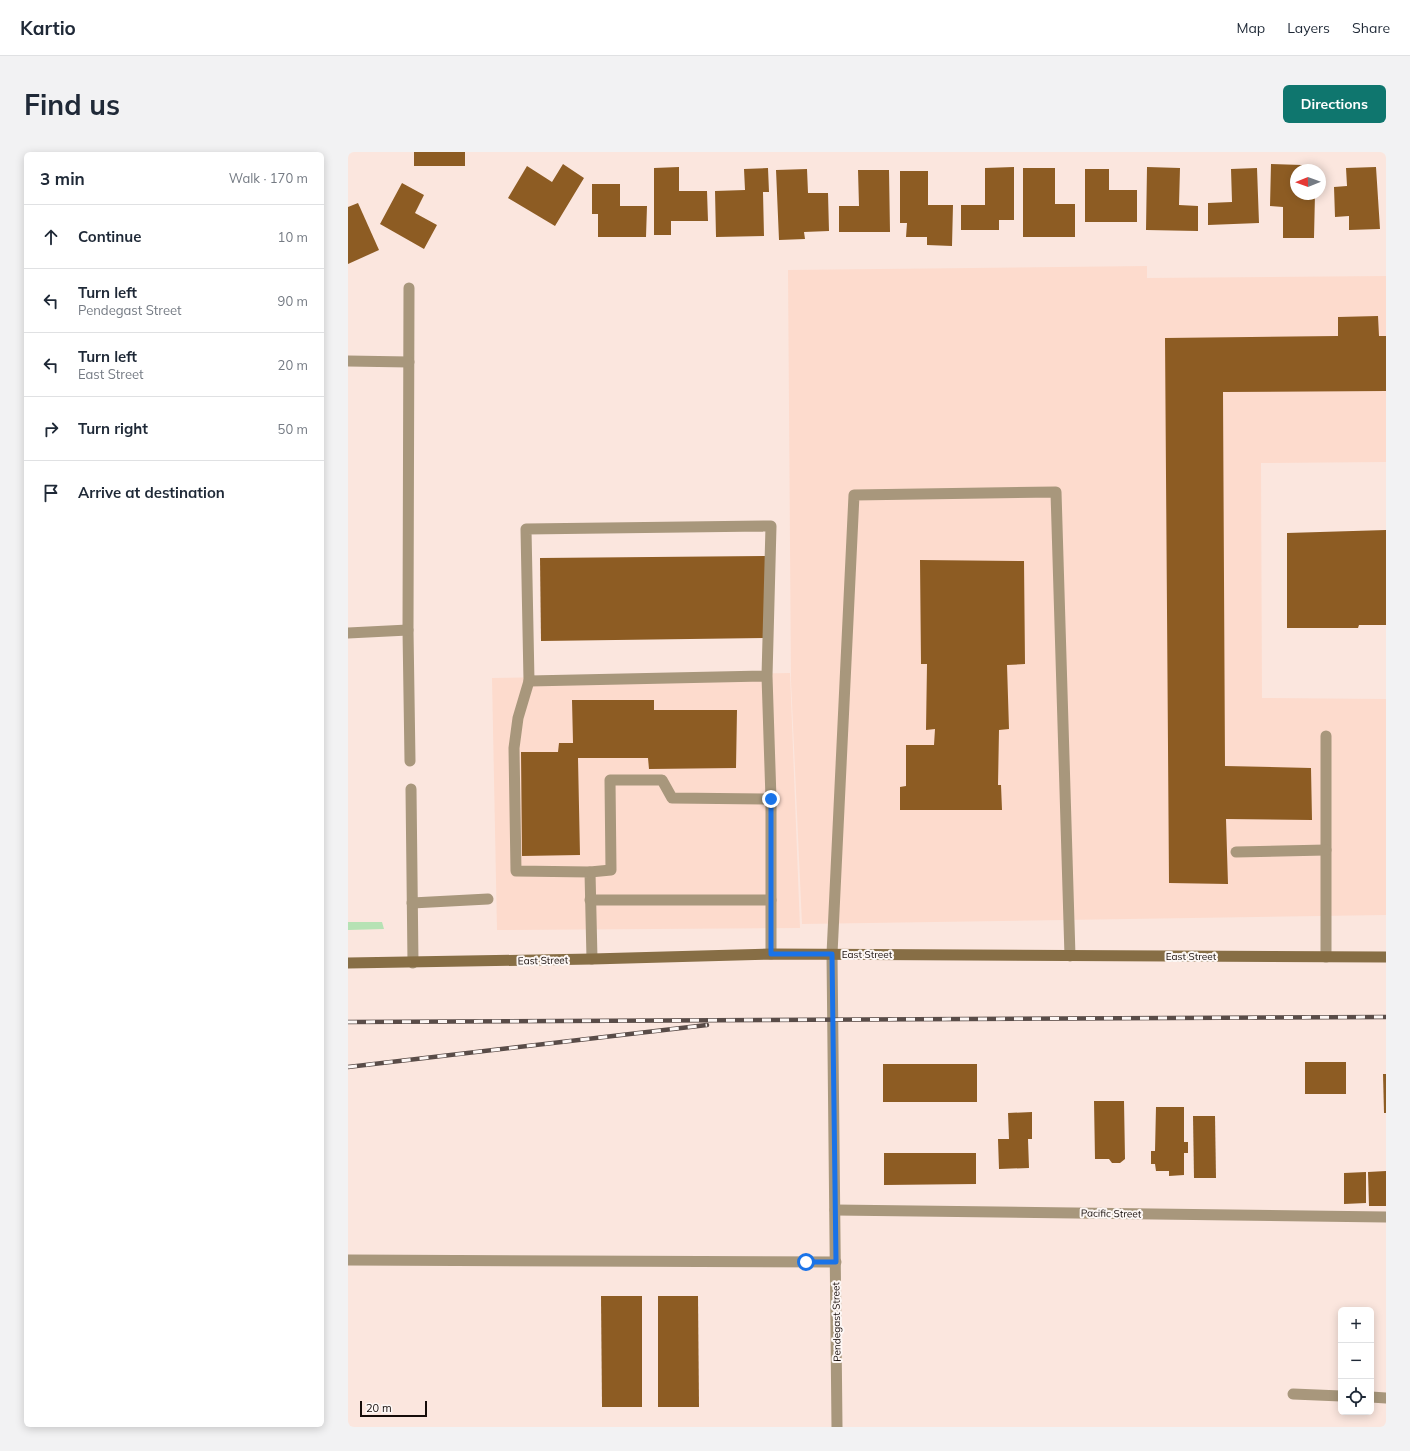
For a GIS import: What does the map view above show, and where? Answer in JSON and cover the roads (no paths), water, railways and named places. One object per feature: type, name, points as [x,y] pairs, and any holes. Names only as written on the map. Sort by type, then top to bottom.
[{"type":"main road","name":"East Street","points":[[348,963],[413,963],[771,954],[1386,956]]},
{"type":"street","points":[[410,288],[408,630],[410,761]]},
{"type":"street","points":[[348,361],[409,362]]},
{"type":"street","name":"Pendegast Street","points":[[837,1427],[832,954],[854,495],[1056,492],[1070,956]]},
{"type":"street","points":[[771,799],[672,798],[662,780],[610,780],[611,870],[590,872],[516,871],[514,748],[518,718],[529,681],[526,529],[771,526],[767,676],[771,799],[771,954]]},
{"type":"street","points":[[348,633],[408,630]]},
{"type":"street","points":[[529,681],[767,676]]},
{"type":"street","points":[[1326,736],[1326,957]]},
{"type":"street","points":[[411,789],[413,963]]},
{"type":"street","points":[[1236,852],[1326,850]]},
{"type":"street","points":[[590,872],[592,959]]},
{"type":"street","points":[[412,903],[488,899]]},
{"type":"street","points":[[590,900],[771,900]]},
{"type":"street","name":"Pacific Street","points":[[835,1210],[1386,1217]]},
{"type":"street","points":[[348,1260],[836,1262]]},
{"type":"street","points":[[1293,1394],[1338,1396]]},
{"type":"street","points":[[1374,1398],[1386,1398]]},
{"type":"railway","points":[[348,1022],[1386,1017]]},
{"type":"railway","points":[[348,1067],[707,1025]]}]
